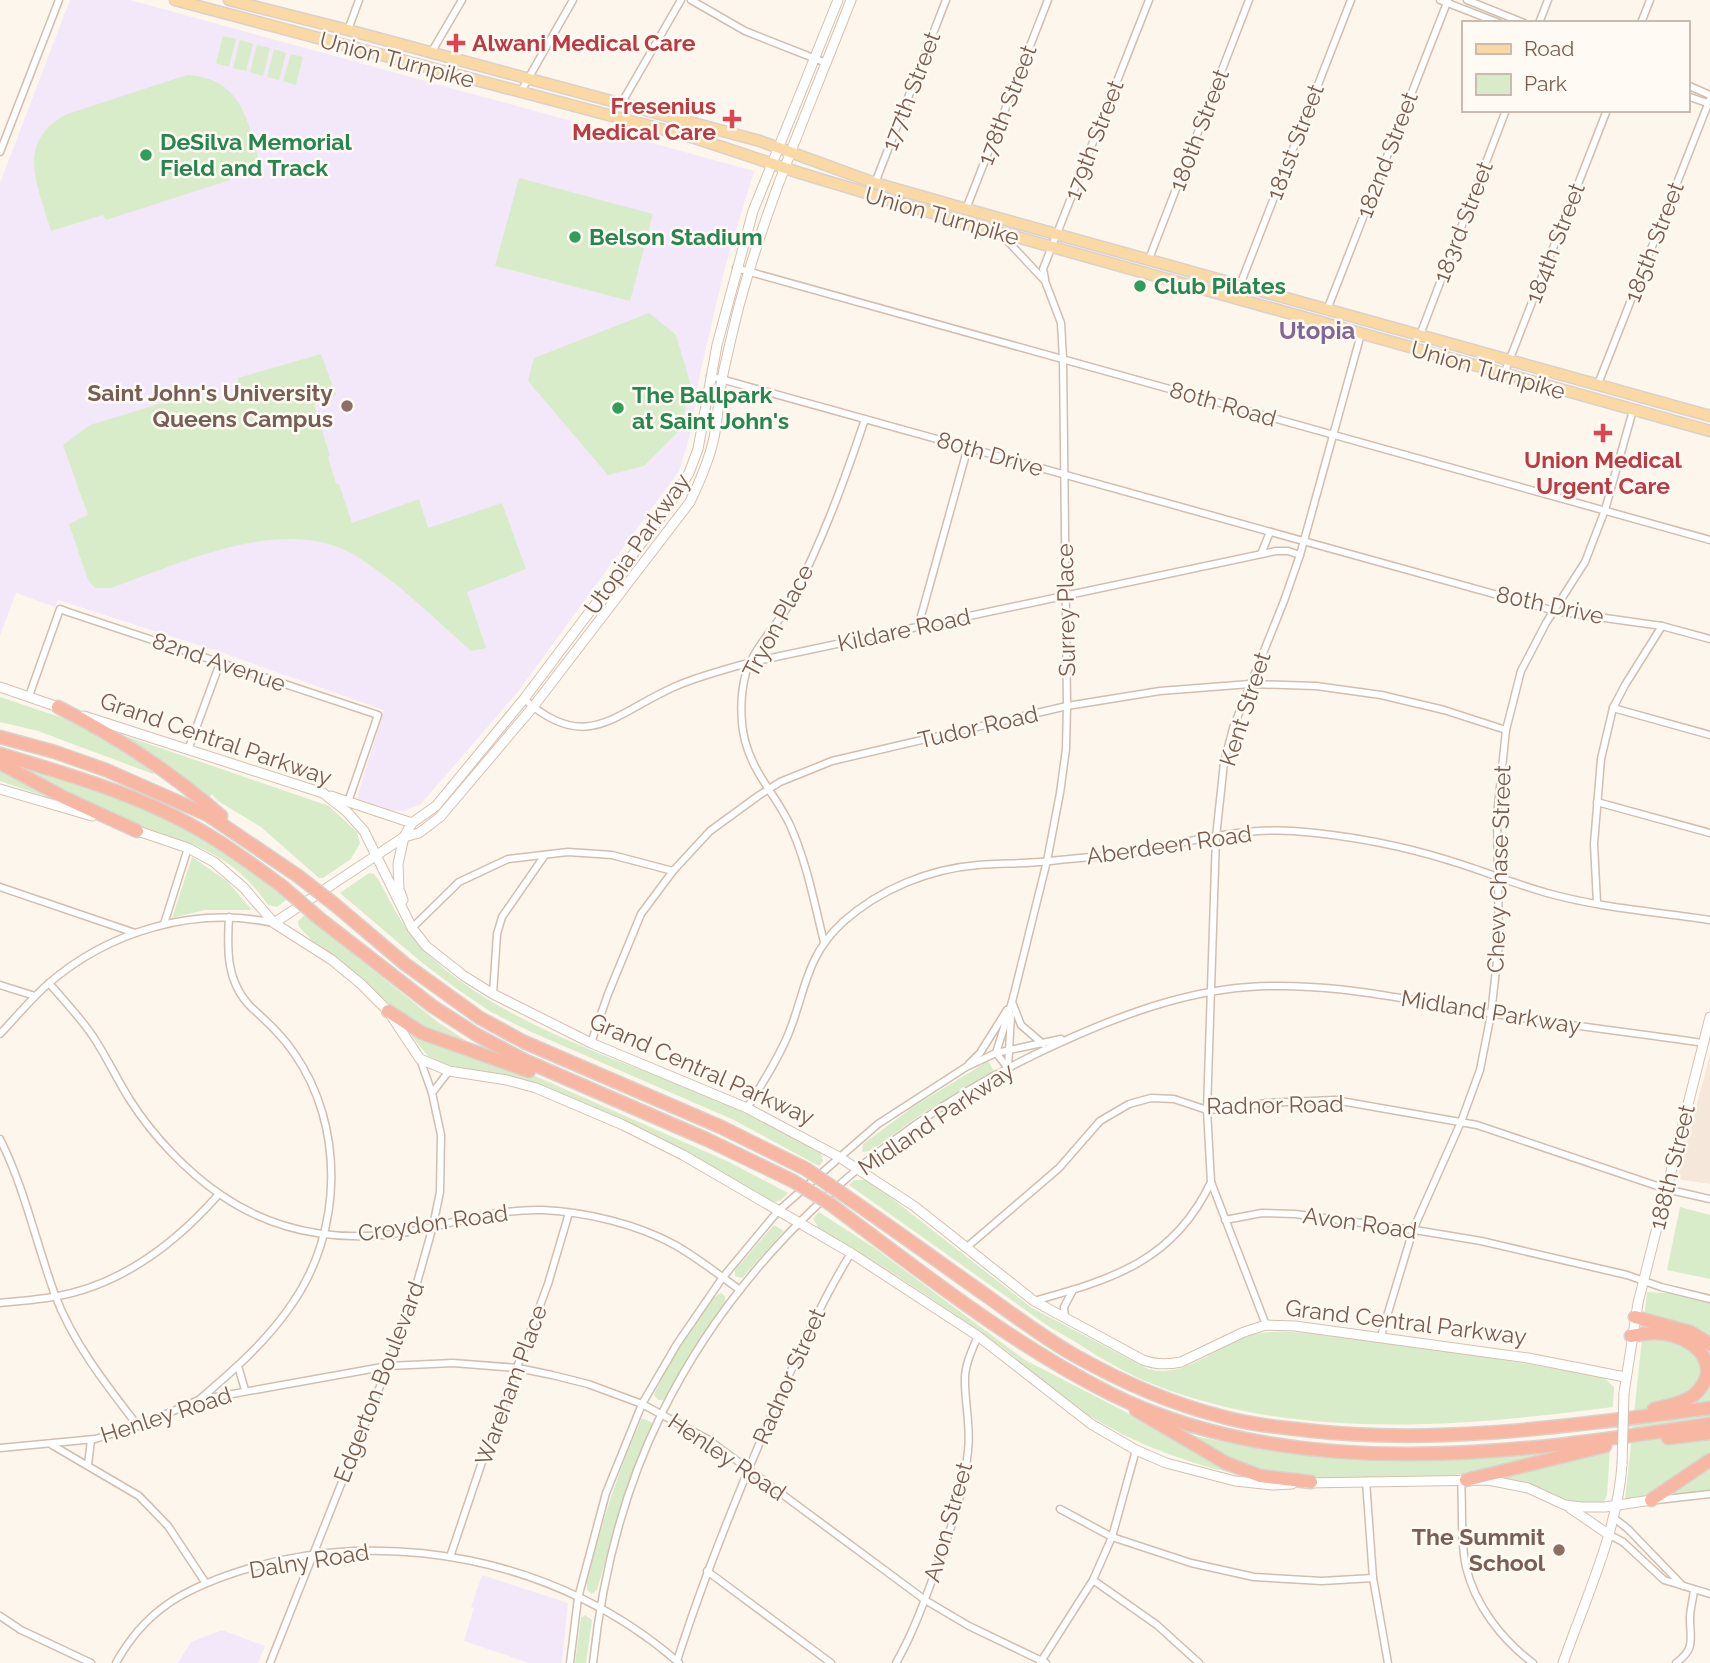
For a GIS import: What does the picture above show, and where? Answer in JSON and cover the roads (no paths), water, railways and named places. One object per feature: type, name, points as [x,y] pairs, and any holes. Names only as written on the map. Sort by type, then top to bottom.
[{"type":"highway","points":[[58,707],[90,723],[201,799],[250,842]]},
{"type":"highway","name":"Grand Central Parkway","points":[[0,737],[68,757],[161,793],[208,815],[298,876],[413,971],[480,1018],[524,1042],[720,1127],[806,1169],[1072,1354],[1158,1396],[1222,1417],[1340,1434],[1406,1436],[1473,1435],[1710,1408]]},
{"type":"highway","points":[[0,754],[68,775],[155,808],[196,828],[241,855],[423,999],[477,1035],[526,1061],[666,1121],[793,1181],[830,1204],[1017,1340],[1226,1463],[1260,1476],[1311,1482]]},
{"type":"highway","points":[[0,763],[65,798],[137,831]]},
{"type":"highway","points":[[388,1011],[432,1038],[666,1121]]},
{"type":"highway","points":[[1635,1317],[1690,1332],[1710,1344]]},
{"type":"highway","points":[[1608,1421],[1682,1401],[1699,1391],[1707,1376],[1705,1356],[1692,1342],[1655,1333],[1631,1336]]},
{"type":"highway","points":[[1112,1395],[1217,1433],[1273,1444],[1363,1452],[1469,1452],[1540,1447],[1710,1424]]},
{"type":"highway","points":[[1464,1480],[1604,1447],[1710,1433]]},
{"type":"highway","points":[[1651,1500],[1710,1460]]},
{"type":"main road","name":"Union Turnpike","points":[[175,0],[695,138],[785,168],[1142,274],[1710,431]]},
{"type":"main road","name":"Union Turnpike","points":[[229,0],[256,4],[760,141],[875,183],[1710,415]]},
{"type":"main road","name":"Utopia Parkway","points":[[404,837],[412,824],[436,806],[523,699],[678,494],[689,473],[698,449],[710,376],[753,211],[838,0]]},
{"type":"main road","name":"Utopia Parkway","points":[[274,923],[404,837],[419,833],[440,817],[533,707],[690,502],[701,480],[713,441],[722,379],[773,195],[851,0]]},
{"type":"main road","name":"Grand Central Parkway","points":[[0,687],[323,793],[347,812],[364,831],[412,928],[426,946],[464,976],[493,994],[591,1043],[747,1108],[859,1168],[914,1206],[1034,1301],[1143,1360],[1163,1364],[1181,1362],[1219,1342],[1266,1325],[1295,1326],[1528,1358],[1625,1377]]},
{"type":"main road","points":[[0,789],[188,848],[214,862],[244,888],[274,923],[332,960],[388,1011],[420,1059],[449,1071],[507,1080],[536,1088],[683,1155],[851,1253],[978,1336],[1050,1395],[1136,1451],[1167,1463],[1235,1481],[1273,1485],[1464,1480],[1514,1484],[1565,1505],[1608,1534]]},
{"type":"main road","points":[[323,793],[412,824]]},
{"type":"main road","points":[[404,837],[398,864],[399,890],[412,928]]},
{"type":"main road","name":"188th Street","points":[[1635,1317],[1710,1017]]},
{"type":"main road","points":[[1563,1663],[1618,1504],[1625,1377],[1635,1317]]},
{"type":"main road","points":[[1565,1505],[1595,1508],[1651,1500]]},
{"type":"street","points":[[0,152],[59,0]]},
{"type":"street","points":[[348,30],[359,0]]},
{"type":"street","points":[[431,53],[463,0]]},
{"type":"street","points":[[520,93],[573,0]]},
{"type":"street","points":[[621,104],[681,0]]},
{"type":"street","points":[[691,0],[745,31],[827,63]]},
{"type":"street","name":"177th Street","points":[[875,183],[946,0]]},
{"type":"street","name":"178th Street","points":[[966,209],[1048,0]]},
{"type":"street","name":"179th Street","points":[[1045,281],[1043,269],[1149,0]]},
{"type":"street","name":"180th Street","points":[[1149,259],[1249,0]]},
{"type":"street","name":"181st Street","points":[[1240,285],[1351,0]]},
{"type":"street","points":[[1467,0],[1519,21]]},
{"type":"street","points":[[1540,21],[1548,0]]},
{"type":"street","points":[[1642,21],[1650,0]]},
{"type":"street","points":[[1445,1],[1494,21]]},
{"type":"street","name":"182nd Street","points":[[1327,310],[1445,1]]},
{"type":"street","points":[[251,21],[256,4]]},
{"type":"street","points":[[1689,86],[1709,100]]},
{"type":"street","points":[[1689,96],[1709,100]]},
{"type":"street","name":"185th Street","points":[[1598,384],[1709,100]]},
{"type":"street","name":"183rd Street","points":[[1420,335],[1505,112]]},
{"type":"street","name":"184th Street","points":[[1504,375],[1606,112]]},
{"type":"street","name":"Surrey Place","points":[[996,1053],[1012,1002],[1047,862],[1060,793],[1068,706],[1061,323],[1045,281],[1000,233]]},
{"type":"street","name":"80th Road","points":[[736,268],[1710,540]]},
{"type":"street","name":"Kent Street","points":[[1211,1182],[1207,1110],[1216,837],[1224,763],[1233,728],[1300,555],[1361,334]]},
{"type":"street","name":"80th Drive","points":[[710,376],[1555,611],[1662,626],[1710,639]]},
{"type":"street","name":"Chevy Chase Street","points":[[1381,1336],[1413,1230],[1461,1122],[1479,1070],[1492,1014],[1499,943],[1497,816],[1506,730],[1521,671],[1546,623],[1585,562],[1605,510],[1633,410]]},
{"type":"street","name":"Tryon Place","points":[[824,942],[808,870],[790,825],[755,770],[745,740],[741,703],[746,675],[752,662],[789,603],[831,518],[865,419]]},
{"type":"street","points":[[918,627],[968,447]]},
{"type":"street","points":[[1261,554],[1270,532]]},
{"type":"street","name":"Kildare Road","points":[[523,699],[551,719],[579,727],[599,725],[617,719],[675,687],[752,662],[1261,554],[1288,551],[1300,555]]},
{"type":"street","name":"82nd Avenue","points":[[29,696],[60,609],[378,715],[348,802]]},
{"type":"street","points":[[1597,903],[1594,844],[1601,759],[1613,708],[1662,626]]},
{"type":"street","points":[[188,750],[220,663]]},
{"type":"street","name":"Tudor Road","points":[[591,1043],[641,914],[673,871],[710,831],[768,790],[780,782],[832,761],[1068,706],[1160,691],[1250,684],[1315,686],[1381,695],[1444,710],[1506,730]]},
{"type":"street","points":[[1613,708],[1710,735]]},
{"type":"street","points":[[1597,802],[1710,833]]},
{"type":"street","name":"Aberdeen Road","points":[[747,1108],[778,1057],[800,1003],[810,966],[824,942],[868,902],[916,877],[946,869],[1120,854],[1251,831],[1290,831],[1343,836],[1396,846],[1450,860],[1551,894],[1710,920]]},
{"type":"street","points":[[164,924],[188,848]]},
{"type":"street","points":[[412,928],[467,877],[508,859],[568,852],[612,855],[673,871]]},
{"type":"street","points":[[493,994],[497,934],[502,917],[545,855]]},
{"type":"street","points":[[0,887],[135,933]]},
{"type":"street","points":[[0,1034],[49,983],[89,956],[135,933],[164,924],[229,917],[274,923]]},
{"type":"street","points":[[199,1400],[268,1337],[294,1302],[323,1236],[331,1198],[330,1147],[321,1108],[295,1054],[267,1020],[250,1005],[237,986],[227,953],[229,917]]},
{"type":"street","name":"Croydon Road","points":[[49,983],[94,1038],[129,1099],[161,1140],[219,1194],[269,1220],[323,1236],[379,1236],[481,1214],[523,1210],[569,1213],[623,1224],[673,1245],[740,1290]]},
{"type":"street","points":[[0,985],[35,996]]},
{"type":"street","name":"Midland Parkway","points":[[593,1663],[599,1608],[617,1533],[662,1413],[711,1328],[740,1290],[799,1223],[859,1168],[938,1111],[1008,1068],[1077,1035],[1130,1015],[1211,991],[1283,985],[1332,988],[1492,1014],[1703,1043]]},
{"type":"street","points":[[1012,1002],[1021,1025],[1043,1044]]},
{"type":"street","points":[[966,1067],[980,1053],[1012,1002]]},
{"type":"street","name":"Surrey Place","points":[[1008,1068],[1012,1002]]},
{"type":"street","name":"Midland Parkway","points":[[570,1663],[578,1598],[606,1493],[642,1404],[677,1344],[723,1277],[778,1211],[878,1124],[966,1067],[996,1053],[1077,1035]]},
{"type":"street","points":[[996,1053],[1008,1068]]},
{"type":"street","name":"Edgerton Boulevard","points":[[271,1663],[388,1366],[413,1297],[433,1226],[440,1192],[442,1159],[438,1118],[420,1059]]},
{"type":"street","points":[[432,1093],[449,1071]]},
{"type":"street","name":"Radnor Road","points":[[967,1247],[1059,1168],[1100,1121],[1129,1104],[1151,1098],[1174,1100],[1207,1110],[1266,1103],[1335,1100],[1461,1122],[1477,1125],[1666,1189],[1710,1199]]},
{"type":"street","points":[[0,1139],[21,1189],[56,1297],[77,1339],[102,1379],[138,1426]]},
{"type":"street","points":[[1211,1182],[1266,1325]]},
{"type":"street","points":[[1034,1301],[1073,1290],[1147,1260],[1162,1249],[1199,1208],[1211,1182]]},
{"type":"street","points":[[0,1303],[56,1297],[92,1286],[143,1262],[199,1217],[219,1194]]},
{"type":"street","name":"Wareham Place","points":[[450,1557],[548,1284],[569,1213]]},
{"type":"street","name":"Avon Road","points":[[1225,1220],[1262,1213],[1295,1214],[1413,1230],[1481,1241],[1627,1275],[1710,1298]]},
{"type":"street","name":"Radnor Street","points":[[678,1662],[707,1571],[748,1468],[812,1322],[851,1253]]},
{"type":"street","points":[[1065,1318],[1064,1307],[1073,1290]]},
{"type":"street","name":"Avon Street","points":[[897,1663],[925,1600],[948,1538],[962,1487],[969,1450],[969,1414],[964,1379],[978,1336]]},
{"type":"street","name":"Henley Road","points":[[0,1448],[91,1440],[138,1426],[199,1400],[388,1366],[453,1363],[518,1368],[588,1384],[662,1413],[709,1440],[925,1600],[1042,1662]]},
{"type":"street","points":[[238,1366],[246,1390]]},
{"type":"street","points":[[88,1465],[91,1440]]},
{"type":"street","points":[[50,1444],[139,1496],[169,1526],[205,1582]]},
{"type":"street","points":[[1042,1662],[1093,1580],[1112,1537],[1136,1451]]},
{"type":"street","points":[[1464,1480],[1465,1564],[1470,1580],[1500,1632],[1533,1663]]},
{"type":"street","points":[[1366,1481],[1373,1578],[1388,1663]]},
{"type":"street","points":[[1651,1500],[1710,1494]]},
{"type":"street","points":[[1060,1509],[1112,1537],[1191,1563],[1254,1577],[1322,1581],[1373,1578]]},
{"type":"street","points":[[1614,1518],[1685,1587]]},
{"type":"street","points":[[1608,1534],[1623,1542],[1664,1580],[1710,1594]]},
{"type":"street","name":"Dalny Road","points":[[116,1663],[127,1642],[149,1618],[176,1597],[205,1582],[266,1563],[362,1550],[450,1557],[513,1571],[552,1585],[599,1608],[640,1633],[678,1662]]},
{"type":"street","points":[[707,1571],[831,1663]]},
{"type":"street","points":[[1093,1580],[1157,1625],[1199,1663]]},
{"type":"street","points":[[1676,1663],[1692,1645],[1690,1619],[1694,1590]]},
{"type":"street","points":[[0,1616],[21,1630],[91,1663]]},
{"type":"place","name":"Alwani Medical Care","points":[[456,43]]},
{"type":"place","name":"Fresenius Medical Care","points":[[732,119]]},
{"type":"place","name":"DeSilva Memorial Field and Track","points":[[146,155]]},
{"type":"place","name":"Belson Stadium","points":[[575,237]]},
{"type":"place","name":"Club Pilates","points":[[1140,286]]},
{"type":"place","name":"Saint John's University Queens Campus","points":[[347,406]]},
{"type":"place","name":"The Ballpark at Saint John's","points":[[618,408]]},
{"type":"place","name":"Union Medical Urgent Care","points":[[1603,433]]},
{"type":"place","name":"The Summit School","points":[[1559,1550]]},
{"type":"district","name":"Utopia","points":[[1317,331]]}]
